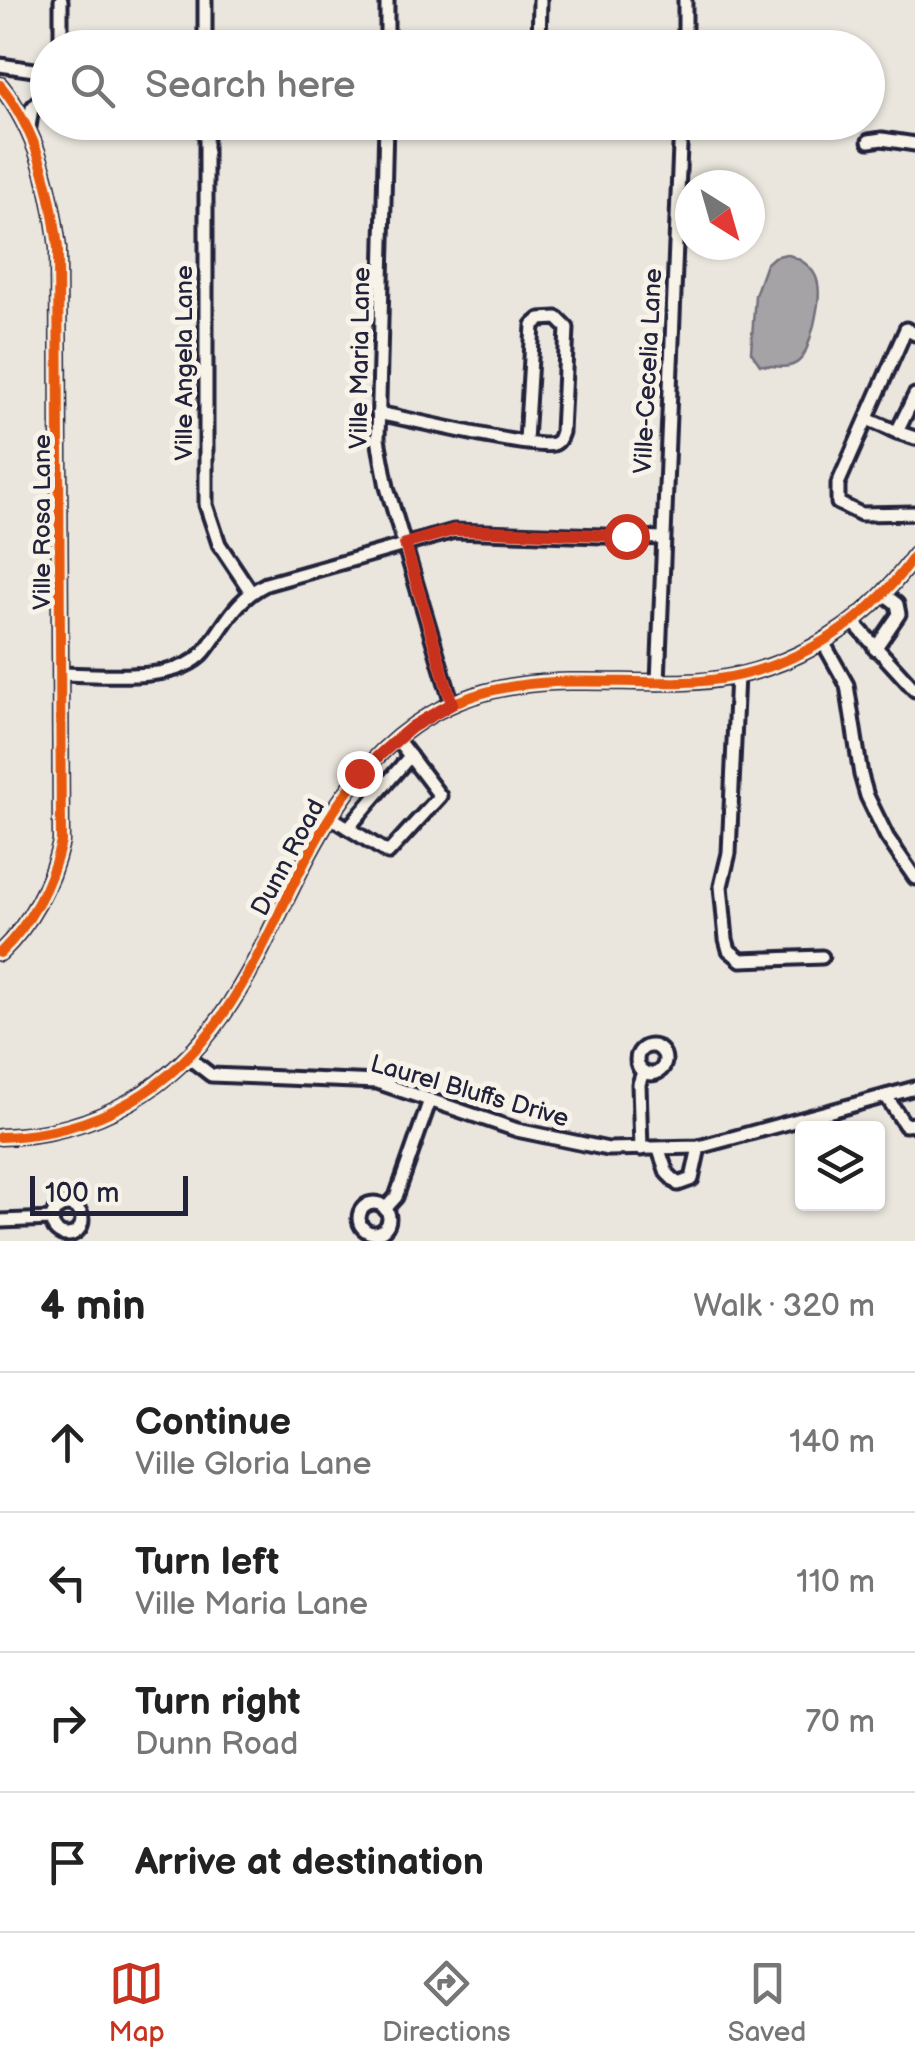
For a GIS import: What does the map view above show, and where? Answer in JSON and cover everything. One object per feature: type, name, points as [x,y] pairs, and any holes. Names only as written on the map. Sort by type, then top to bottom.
[{"type":"street","points":[[61,0],[61,30]]},
{"type":"street","points":[[205,0],[206,30]]},
{"type":"street","points":[[387,0],[387,30]]},
{"type":"street","points":[[539,30],[540,0]]},
{"type":"street","points":[[684,30],[685,0]]},
{"type":"street","points":[[0,65],[30,69]]},
{"type":"street","name":"Ville Rosa Lane","points":[[0,85],[30,137]]},
{"type":"street","points":[[28,131],[30,120]]},
{"type":"street","points":[[885,139],[915,144]]},
{"type":"street","name":"Ville Rosa Lane","points":[[0,953],[40,904],[61,842],[60,278],[49,190],[31,140]]},
{"type":"street","name":"Ville Angela Lane","points":[[206,140],[206,505],[218,544],[251,592]]},
{"type":"street","name":"Ville Maria Lane","points":[[386,140],[378,412],[381,463],[452,704]]},
{"type":"street","name":"Ville-Cecelia Lane","points":[[658,682],[680,140]]},
{"type":"street","points":[[378,412],[526,442],[550,445],[558,441],[562,432],[567,328],[557,318],[540,318],[533,325],[526,442]]},
{"type":"street","points":[[915,334],[906,329],[838,484],[838,503],[861,514],[915,513]]},
{"type":"street","points":[[897,432],[915,395]]},
{"type":"street","points":[[866,419],[915,438]]},
{"type":"street","points":[[61,674],[147,674],[182,667],[196,660],[224,620],[251,592],[266,584],[454,530],[663,538]]},
{"type":"street","name":"Dunn Road","points":[[0,1137],[46,1132],[100,1117],[143,1094],[189,1058],[242,988],[328,816],[359,773],[416,724],[480,693],[533,681],[658,682],[737,676],[776,665],[854,622],[884,594],[915,554]]},
{"type":"street","points":[[875,648],[899,614],[897,604],[884,594]]},
{"type":"street","points":[[854,622],[915,690]]},
{"type":"street","points":[[823,642],[846,685],[867,796],[915,878]]},
{"type":"street","points":[[737,676],[729,853],[721,886],[729,950],[740,960],[822,957]]},
{"type":"street","points":[[328,816],[388,853],[440,796],[397,739]]},
{"type":"street","points":[[348,828],[410,756]]},
{"type":"street","name":"Laurel Bluffs Drive","points":[[189,1058],[211,1075],[377,1082],[542,1136],[588,1147],[658,1150],[699,1146],[915,1088]]},
{"type":"street","points":[[641,1148],[639,1084],[643,1072]]},
{"type":"street","points":[[886,1096],[906,1125],[915,1124]]},
{"type":"street","points":[[385,1209],[396,1197],[430,1100]]},
{"type":"street","points":[[658,1150],[666,1172],[678,1184],[692,1179],[699,1146]]},
{"type":"street","points":[[0,1221],[53,1219]]},
{"type":"shaded area","points":[[786,254],[808,266],[818,282],[814,325],[806,349],[795,364],[760,365],[751,352],[755,295],[766,264]]},
{"type":"cycle path","points":[[0,85],[30,135]]},
{"type":"cycle path","points":[[0,953],[39,902],[61,842],[58,248],[41,162],[32,140]]},
{"type":"cycle path","points":[[0,1137],[51,1131],[100,1116],[131,1101],[181,1064],[220,1019],[251,970],[332,814],[367,767],[413,726],[445,707],[511,687],[579,681],[685,682],[753,672],[785,661],[844,628],[894,582],[915,555]]},
{"type":"route","points":[[359,773],[412,727],[452,704],[405,544],[454,530],[626,536]]}]
